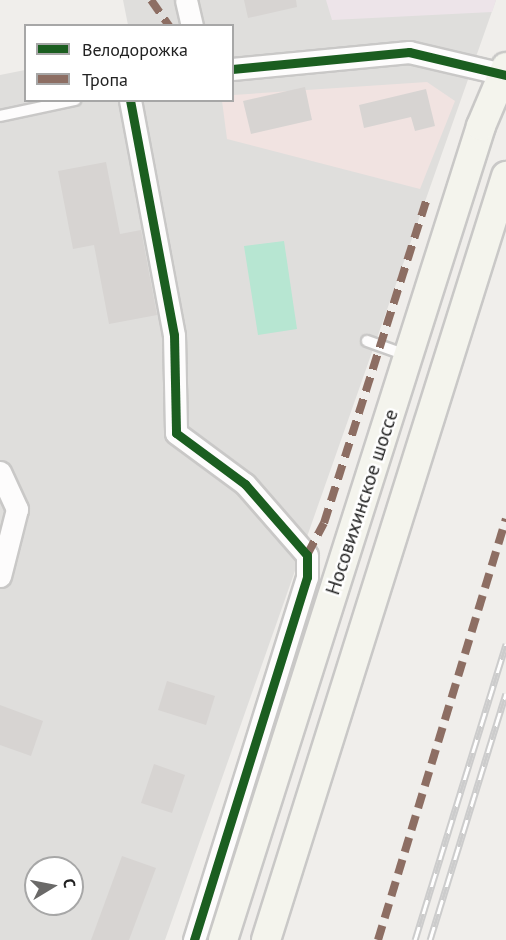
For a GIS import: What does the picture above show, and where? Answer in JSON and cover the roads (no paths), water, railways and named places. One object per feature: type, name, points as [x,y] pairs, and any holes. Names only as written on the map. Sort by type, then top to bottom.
[{"type":"main road","name":"Носовихинское шоссе","points":[[223,940],[481,126],[504,70]]},
{"type":"main road","name":"Носовихинское шоссе","points":[[266,940],[506,176]]},
{"type":"street","points":[[186,0],[192,24]]},
{"type":"street","points":[[234,69],[409,52],[504,70]]},
{"type":"street","points":[[130,102],[174,335],[176,433],[245,484],[306,555],[307,577],[194,940]]},
{"type":"street","points":[[0,472],[17,509],[0,576]]},
{"type":"lane","points":[[0,116],[66,102]]},
{"type":"lane","points":[[367,341],[408,355]]},
{"type":"railway","points":[[415,940],[506,644]]},
{"type":"railway","points":[[430,940],[506,693]]}]
